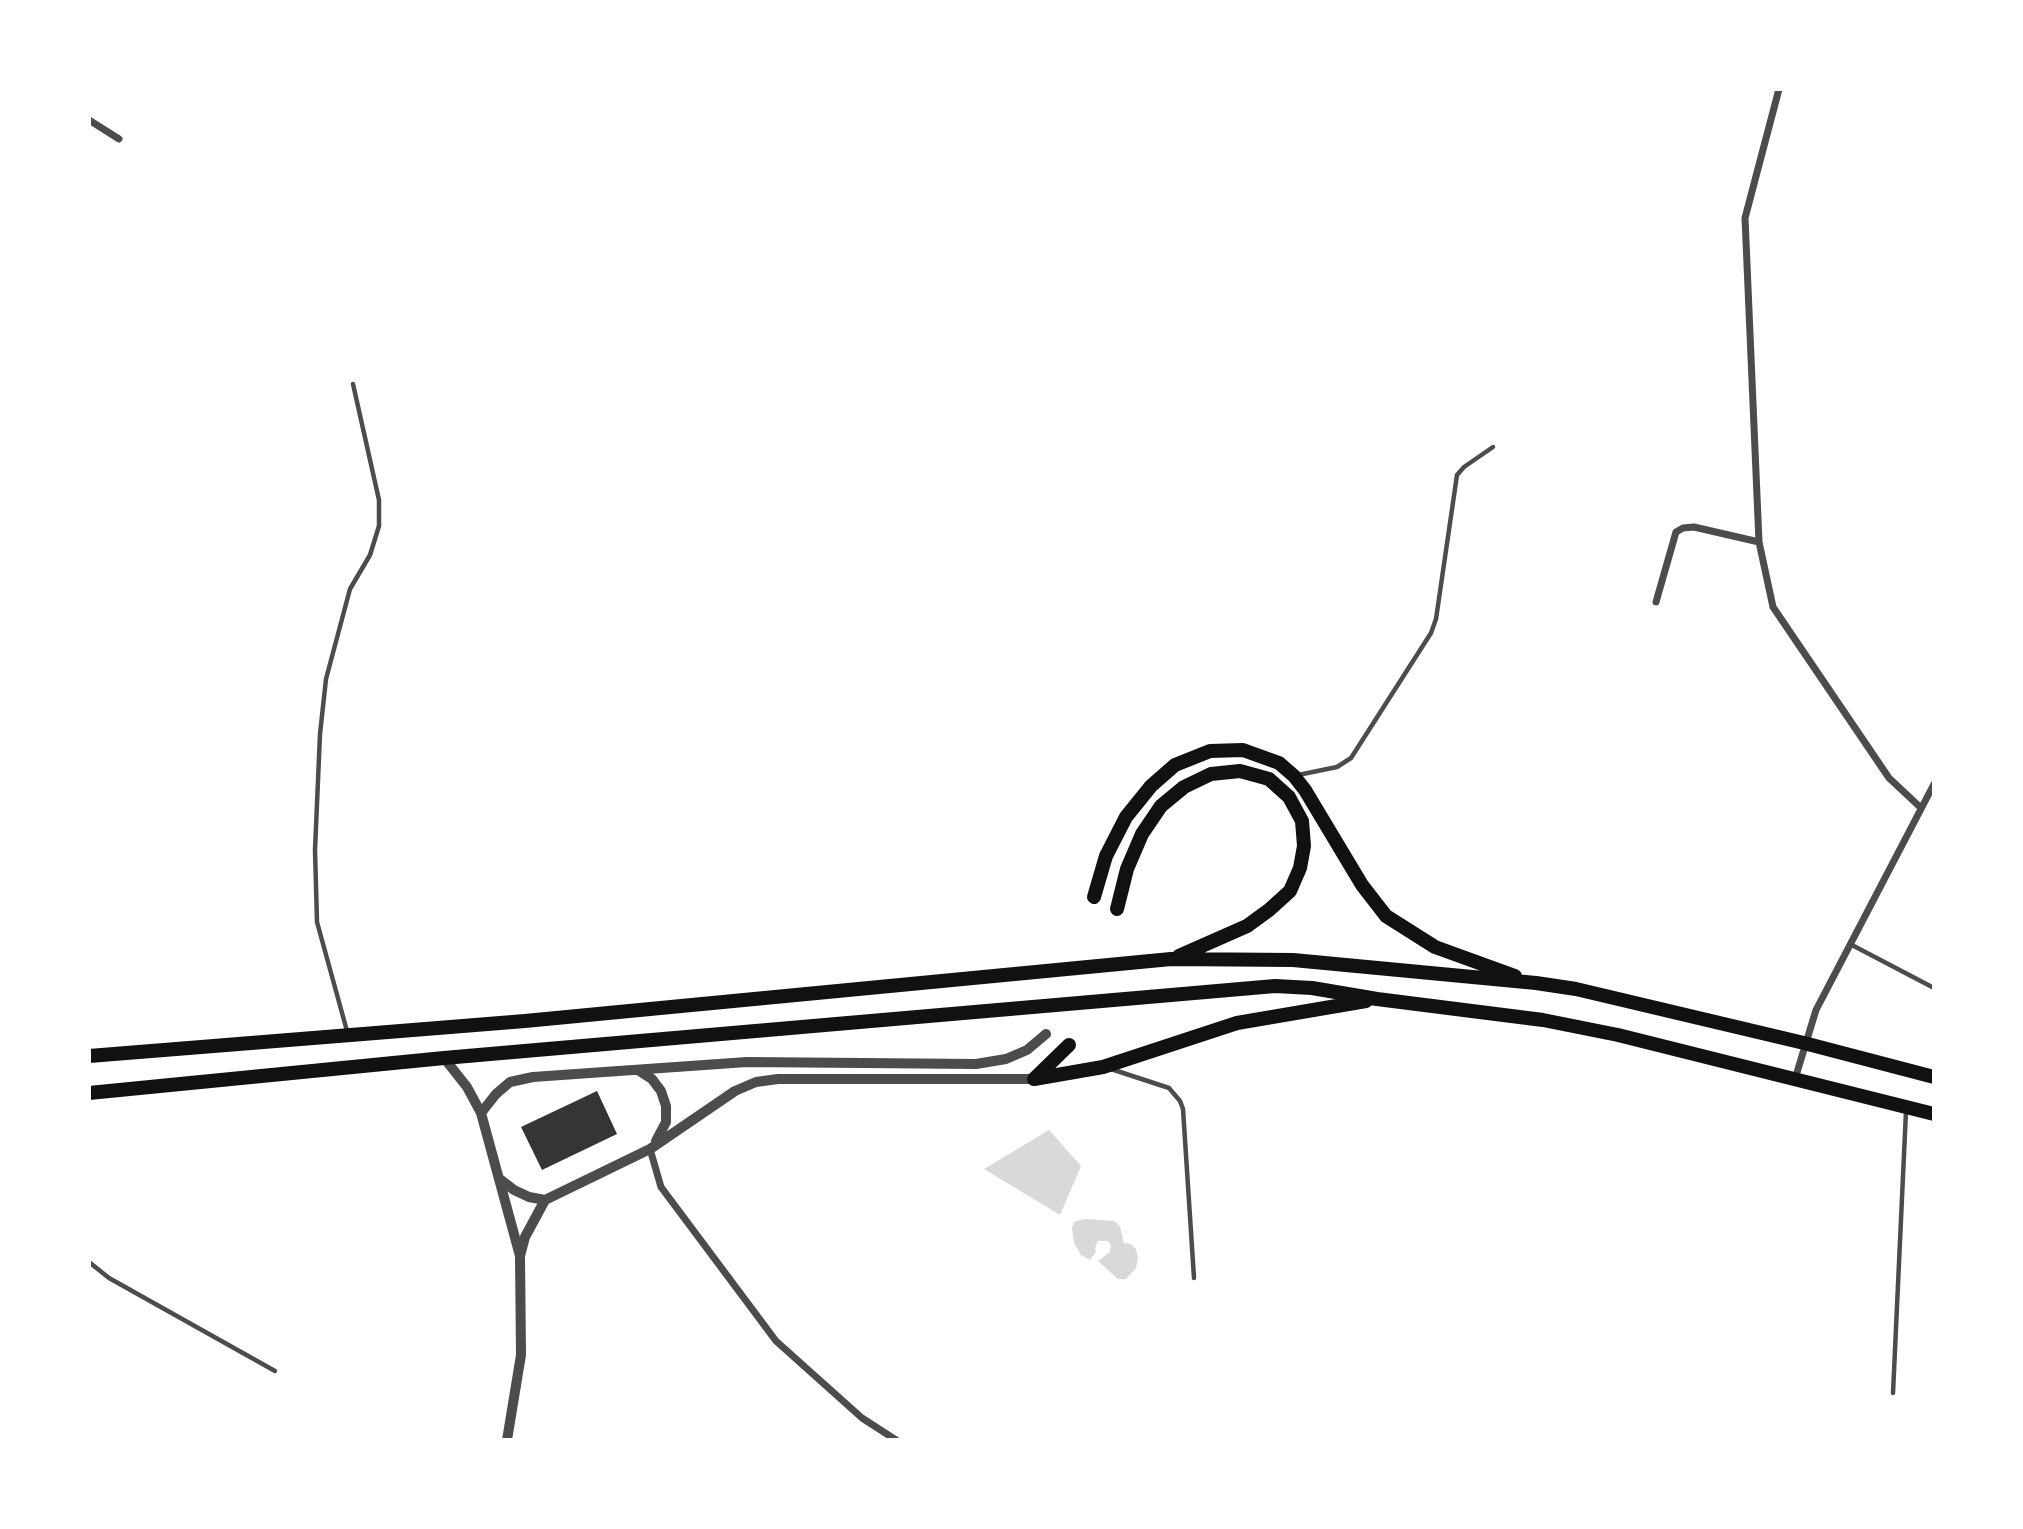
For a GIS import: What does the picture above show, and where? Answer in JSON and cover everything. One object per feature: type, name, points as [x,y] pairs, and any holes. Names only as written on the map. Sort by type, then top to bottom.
[{"type":"main road","points":[[1094,897],[1107,856],[1126,817],[1150,786],[1175,765],[1210,751],[1243,750],[1279,763],[1294,776],[1362,885],[1386,916],[1435,947],[1536,983]]},
{"type":"main road","points":[[1117,909],[1127,869],[1142,834],[1161,806],[1184,787],[1211,774],[1240,771],[1269,779],[1289,797],[1302,821],[1304,846],[1300,868],[1290,891],[1247,926],[1171,959]]},
{"type":"main road","points":[[89,1056],[348,1036],[1171,959],[1293,960],[1576,989],[1934,1077]]},
{"type":"main road","points":[[89,1093],[444,1058],[1275,986],[1312,988],[1543,1020],[1618,1035],[1934,1114]]},
{"type":"main road","points":[[1034,1079],[1103,1067],[1237,1023],[1377,999]]},
{"type":"main road","points":[[1034,1079],[1069,1045]]},
{"type":"street","points":[[1779,89],[1745,218],[1759,542],[1773,607],[1889,778],[1920,807]]},
{"type":"street","points":[[89,120],[119,139]]},
{"type":"street","points":[[1656,603],[1676,532],[1694,527],[1759,542]]},
{"type":"street","points":[[1795,1079],[1815,1010],[1934,784]]},
{"type":"street","points":[[481,1113],[510,1082],[533,1077],[747,1062],[976,1063],[1006,1059],[1027,1050],[1046,1034]]},
{"type":"street","points":[[444,1058],[467,1087],[481,1113],[520,1256],[521,1355],[507,1440]]},
{"type":"street","points":[[638,1070],[652,1079],[661,1091],[666,1107],[666,1122],[650,1149],[661,1186],[776,1341],[862,1418],[896,1440]]},
{"type":"street","points":[[520,1256],[525,1237],[545,1200],[650,1149],[735,1091],[756,1082],[778,1079],[1034,1079]]},
{"type":"street","points":[[501,1180],[522,1194],[545,1200]]},
{"type":"lane","points":[[348,1036],[317,922],[315,850],[320,734],[326,679],[350,589],[370,555],[379,526],[379,500],[353,384]]},
{"type":"lane","points":[[1294,776],[1336,767],[1351,758],[1430,634],[1439,601],[1457,475],[1493,447]]},
{"type":"lane","points":[[1850,944],[1934,988]]},
{"type":"lane","points":[[1103,1067],[1169,1088],[1180,1101],[1184,1122],[1194,1278]]},
{"type":"lane","points":[[1893,1393],[1906,1107]]},
{"type":"lane","points":[[89,1262],[109,1278],[275,1371]]},
{"type":"shaded area","points":[[1049,1130],[1081,1166],[1060,1215],[984,1169]]},
{"type":"shaded area","points":[[1084,1219],[1115,1221],[1120,1227],[1124,1243],[1131,1244],[1136,1249],[1136,1268],[1126,1279],[1118,1279],[1098,1261],[1110,1252],[1111,1245],[1108,1241],[1098,1241],[1096,1252],[1090,1260],[1081,1255],[1074,1243],[1072,1228],[1074,1222]]},
{"type":"building","points":[[597,1091],[617,1134],[542,1170],[521,1127]]}]
